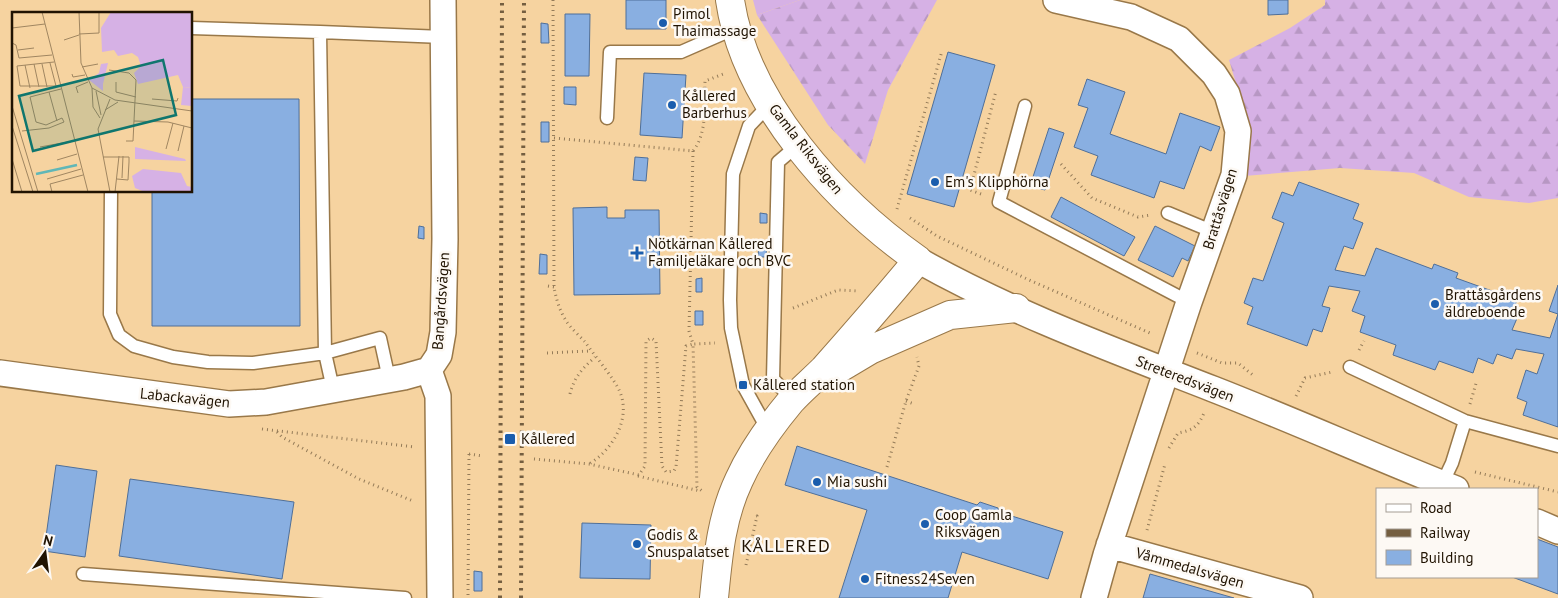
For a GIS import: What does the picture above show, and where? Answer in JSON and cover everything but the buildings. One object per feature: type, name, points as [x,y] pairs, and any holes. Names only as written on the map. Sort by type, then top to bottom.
[{"type":"street","name":"Bangårdsvägen","points":[[440,598],[438,396],[428,370],[439,356],[442,332],[445,239],[443,0]]},
{"type":"street","name":"Gamla Riksvägen","points":[[730,0],[736,28],[748,64],[770,104],[798,145],[839,194],[885,236],[918,260]]},
{"type":"street","name":"Brattåsvägen","points":[[1056,0],[1131,18],[1179,39],[1214,74],[1227,94],[1238,132],[1234,175],[1166,373]]},
{"type":"street","name":"Streteredsvägen","points":[[918,260],[970,289],[1166,373],[1450,478]]},
{"type":"street","points":[[714,598],[720,537],[724,520],[738,481],[768,430],[793,400],[813,381],[877,310],[918,260]]},
{"type":"street","points":[[813,381],[832,373],[870,350],[950,315],[1016,308]]},
{"type":"street","name":"Labackavägen","points":[[0,373],[229,404],[266,402],[428,370]]},
{"type":"street","points":[[1094,598],[1109,545],[1166,373]]},
{"type":"street","points":[[1538,522],[1558,531]]},
{"type":"street","name":"Våmmedalsvägen","points":[[1109,545],[1300,598]]},
{"type":"lane","points":[[192,28],[444,37]]},
{"type":"lane","points":[[606,118],[610,52],[681,52],[736,28]]},
{"type":"lane","points":[[320,32],[325,352],[333,389]]},
{"type":"lane","points":[[768,430],[743,384],[731,328],[730,300],[733,174],[749,126],[770,104]]},
{"type":"lane","points":[[1024,106],[999,202],[1189,302]]},
{"type":"lane","points":[[793,400],[773,379],[778,162],[798,145]]},
{"type":"lane","points":[[111,192],[110,314],[119,335],[134,346],[173,357],[208,362],[253,363],[325,352],[380,338],[389,379]]},
{"type":"lane","points":[[1168,213],[1214,232]]},
{"type":"lane","points":[[1350,367],[1465,421],[1558,446]]},
{"type":"lane","points":[[1450,478],[1465,421]]},
{"type":"lane","points":[[83,574],[405,598]]},
{"type":"path","points":[[553,0],[554,138],[551,156],[554,286],[558,304],[566,321],[617,386],[620,394],[621,427],[615,440],[604,455],[588,464]]},
{"type":"path","points":[[897,209],[942,51]]},
{"type":"path","points":[[588,464],[702,491],[697,487],[693,344],[689,331],[693,151],[699,143],[703,131],[706,81],[748,64]]},
{"type":"path","points":[[996,90],[970,190],[999,202]]},
{"type":"path","points":[[554,138],[693,151]]},
{"type":"path","points":[[1060,164],[1092,198],[1138,217],[1168,213]]},
{"type":"path","points":[[890,203],[937,236],[1027,279],[1175,344],[1222,363],[1238,362],[1258,380]]},
{"type":"path","points":[[548,286],[554,286]]},
{"type":"path","points":[[534,460],[588,464],[639,475],[644,470],[646,341],[651,338],[656,341],[662,466],[666,472],[674,471],[676,467],[686,346],[734,342]]},
{"type":"path","points":[[547,353],[591,351]]},
{"type":"path","points":[[570,394],[572,382],[595,357]]},
{"type":"path","points":[[1169,449],[1178,433],[1192,430],[1199,425],[1222,363]]},
{"type":"path","points":[[1296,396],[1306,378],[1350,367]]},
{"type":"path","points":[[1288,393],[1305,400]]},
{"type":"path","points":[[906,401],[914,404]]},
{"type":"path","points":[[276,431],[282,437],[359,479],[423,506],[438,509]]},
{"type":"path","points":[[461,452],[483,456]]},
{"type":"path","points":[[468,598],[469,454]]},
{"type":"path","points":[[1140,553],[1167,458]]},
{"type":"path","points":[[1450,478],[1478,473],[1558,492]]},
{"type":"green space","points":[[753,0],[800,0],[757,15]]},
{"type":"green space","points":[[800,0],[937,0],[888,90],[865,164],[828,125],[757,15]]},
{"type":"green space","points":[[1325,0],[1558,0],[1558,198],[1529,203],[1469,197],[1414,173],[1340,168],[1244,176],[1248,123],[1229,60],[1290,28],[1325,5]]},
{"type":"railway","points":[[500,598],[502,0]]},
{"type":"railway","points":[[521,598],[524,0]]},
{"type":"place","name":"Pimol Thaimassage","points":[[663,23]]},
{"type":"place","name":"Kållered Barberhus","points":[[672,105]]},
{"type":"place","name":"Em's Klipphörna","points":[[935,182]]},
{"type":"place","name":"Nötkärnan Kållered Familjeläkare och BVC","points":[[637,253]]},
{"type":"place","name":"Brattåsgårdens äldreboende","points":[[1435,304]]},
{"type":"place","name":"Kållered station","points":[[743,385]]},
{"type":"place","name":"Kållered","points":[[510,439]]},
{"type":"place","name":"Mia sushi","points":[[817,482]]},
{"type":"place","name":"Coop Gamla Riksvägen","points":[[925,524]]},
{"type":"place","name":"Godis & Snuspalatset","points":[[637,544]]},
{"type":"place","name":"Fitness24Seven","points":[[865,579]]},
{"type":"district","name":"KÅLLERED","points":[[786,546]]}]
